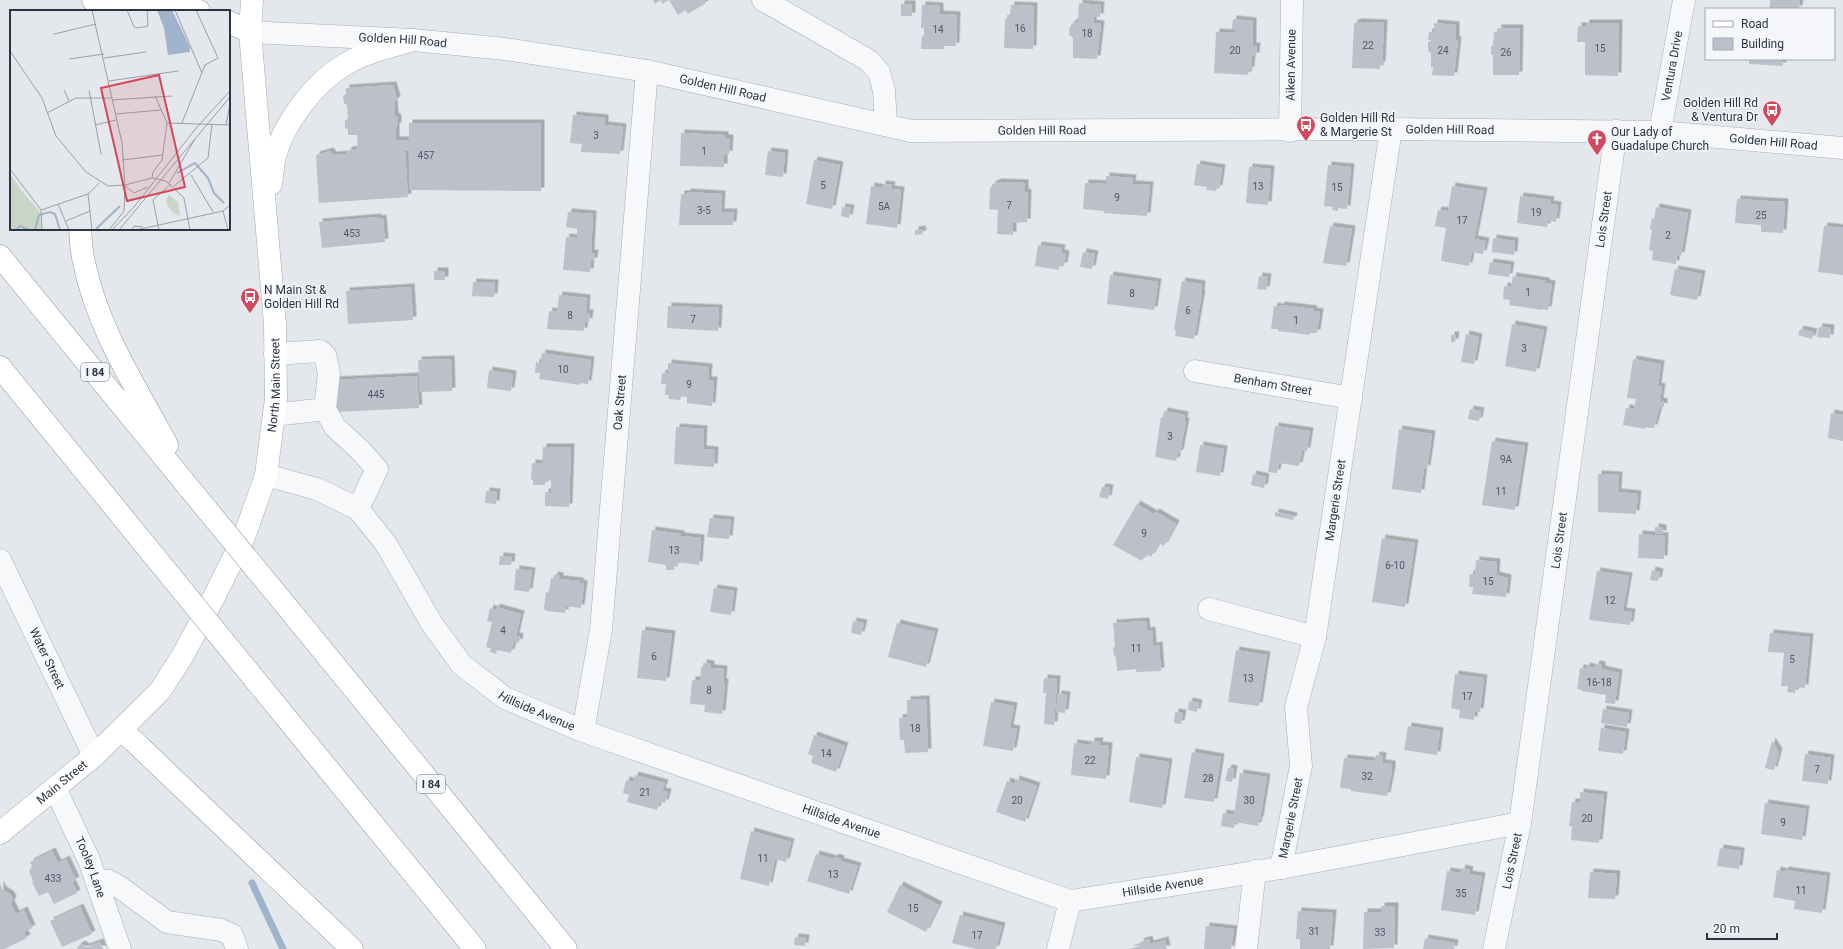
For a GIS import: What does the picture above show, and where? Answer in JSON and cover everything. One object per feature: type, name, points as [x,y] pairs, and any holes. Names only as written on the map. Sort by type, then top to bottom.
[{"type":"main road","points":[[93,0],[169,4],[195,10]]},
{"type":"main road","name":"North Main Street","points":[[122,730],[160,691],[183,655],[244,537],[266,475],[276,399],[275,324],[266,216],[239,34],[252,0]]},
{"type":"main road","points":[[230,23],[239,34]]},
{"type":"main road","points":[[266,216],[276,155],[293,116],[319,85],[344,65],[370,53],[413,40]]},
{"type":"main road","points":[[80,230],[83,262],[95,302],[115,347],[190,489]]},
{"type":"main road","name":"I 84","points":[[0,256],[566,949]]},
{"type":"main road","points":[[0,367],[475,949]]},
{"type":"main road","points":[[122,730],[352,949]]},
{"type":"main road","name":"Main Street","points":[[0,833],[94,756],[122,730]]},
{"type":"street","points":[[763,0],[868,60],[879,72],[884,91],[886,125]]},
{"type":"street","name":"Aiken Avenue","points":[[1290,131],[1292,0]]},
{"type":"street","name":"Ventura Drive","points":[[1660,132],[1684,0]]},
{"type":"street","name":"Golden Hill Road","points":[[239,34],[413,40],[505,49],[647,71],[911,131],[1290,131],[1391,129],[1616,131],[1660,132],[1843,148]]},
{"type":"street","name":"Oak Street","points":[[582,731],[601,630],[647,71]]},
{"type":"street","name":"Margerie Street","points":[[1281,868],[1302,766],[1296,707],[1315,637],[1391,129]]},
{"type":"street","name":"Lois Street","points":[[1494,949],[1520,823],[1616,131]]},
{"type":"street","points":[[275,354],[320,351],[325,355],[329,373],[325,409],[334,427],[360,450],[378,469],[358,509]]},
{"type":"street","name":"Benham Street","points":[[1195,371],[1351,398]]},
{"type":"street","points":[[274,415],[325,409]]},
{"type":"street","name":"Hillside Avenue","points":[[266,475],[317,489],[358,509],[386,544],[432,624],[462,664],[505,698],[582,731],[1070,901],[1281,868],[1520,823]]},
{"type":"street","name":"Water Street","points":[[0,560],[94,756]]},
{"type":"street","points":[[1209,609],[1315,637]]},
{"type":"street","name":"Tooley Lane","points":[[55,788],[89,860],[120,949]]},
{"type":"street","points":[[1246,949],[1255,871]]},
{"type":"street","points":[[96,880],[109,881],[121,888],[167,922],[221,930],[232,935],[237,949]]},
{"type":"street","points":[[1058,949],[1070,901]]},
{"type":"building","points":[[653,0],[661,0],[655,4]]},
{"type":"building","points":[[661,0],[669,0],[662,4]]},
{"type":"building","points":[[669,0],[704,0],[706,3],[688,14],[685,10],[678,15]]},
{"type":"building","points":[[1770,0],[1800,0],[1799,8],[1770,8]]},
{"type":"building","points":[[1079,3],[1101,5],[1100,17],[1094,16],[1093,23],[1101,24],[1097,59],[1073,58],[1073,38],[1069,34],[1070,26],[1074,22],[1078,22]]},
{"type":"building","points":[[901,4],[912,4],[912,16],[901,16]]},
{"type":"building","points":[[922,5],[940,6],[940,14],[957,15],[956,46],[944,46],[944,49],[921,49],[922,35],[924,36],[924,28],[921,28]]},
{"type":"building","points":[[1011,5],[1034,6],[1033,49],[1004,48],[1005,19],[1007,19],[1007,15],[1010,15]]},
{"type":"building","points":[[1233,19],[1253,21],[1253,46],[1257,46],[1256,56],[1252,56],[1251,70],[1249,70],[1248,75],[1214,73],[1216,32],[1235,33],[1235,29],[1232,29]]},
{"type":"building","points":[[1354,23],[1384,23],[1382,65],[1380,65],[1380,69],[1352,68]]},
{"type":"building","points":[[1434,23],[1456,25],[1456,40],[1458,40],[1454,76],[1432,75],[1433,67],[1431,67],[1431,53],[1428,51],[1428,42],[1432,40],[1428,40],[1429,32],[1434,32]]},
{"type":"building","points":[[1586,23],[1619,23],[1618,76],[1585,75],[1585,42],[1577,42],[1578,26],[1586,26]]},
{"type":"building","points":[[1498,28],[1520,28],[1519,75],[1493,75],[1493,55],[1491,55],[1491,46],[1493,46],[1494,32],[1498,32]]},
{"type":"building","points":[[1749,60],[1783,60],[1783,66],[1749,64]]},
{"type":"building","points":[[393,85],[397,99],[394,102],[395,116],[398,118],[396,140],[408,140],[409,150],[405,151],[408,197],[319,203],[316,155],[330,151],[333,155],[346,154],[349,150],[356,149],[358,152],[357,135],[348,135],[348,129],[345,128],[345,121],[348,118],[347,105],[344,103],[343,96],[346,94],[346,88]]},
{"type":"building","points":[[573,115],[605,118],[605,125],[623,127],[620,154],[581,152],[582,144],[570,143]]},
{"type":"building","points":[[409,123],[541,123],[541,191],[409,190]]},
{"type":"building","points":[[681,133],[725,135],[725,138],[730,138],[729,154],[724,155],[724,167],[680,166]]},
{"type":"building","points":[[768,151],[785,153],[783,177],[765,175]]},
{"type":"building","points":[[814,160],[840,165],[832,209],[806,204]]},
{"type":"building","points":[[1197,164],[1222,168],[1219,189],[1217,188],[1216,191],[1206,190],[1207,187],[1194,185]]},
{"type":"building","points":[[1328,165],[1351,167],[1347,209],[1338,208],[1338,211],[1332,210],[1333,207],[1324,206]]},
{"type":"building","points":[[1249,167],[1271,169],[1268,205],[1246,203]]},
{"type":"building","points":[[1106,176],[1133,178],[1132,184],[1150,185],[1147,216],[1104,213],[1104,211],[1083,209],[1085,183],[1106,184]]},
{"type":"building","points":[[999,182],[1025,183],[1025,192],[1028,193],[1027,222],[1013,223],[1013,235],[997,234],[998,210],[989,209],[990,189],[993,184]]},
{"type":"building","points":[[882,184],[892,185],[891,189],[901,190],[897,228],[866,224],[871,186],[882,188]]},
{"type":"building","points":[[1452,186],[1484,191],[1469,266],[1441,261],[1446,228],[1435,226],[1438,210],[1448,211]]},
{"type":"building","points":[[687,192],[722,194],[721,212],[734,212],[733,225],[679,225],[681,194],[687,194]]},
{"type":"building","points":[[1520,196],[1551,200],[1550,204],[1558,205],[1556,222],[1548,220],[1547,227],[1517,223]]},
{"type":"building","points":[[1737,199],[1785,202],[1783,233],[1761,232],[1761,225],[1735,223]]},
{"type":"building","points":[[842,207],[851,208],[849,218],[841,216]]},
{"type":"building","points":[[1656,207],[1688,213],[1681,256],[1677,255],[1676,264],[1652,260],[1653,251],[1649,250],[1652,229],[1650,229],[1652,218],[1654,219]]},
{"type":"building","points":[[568,212],[593,214],[591,253],[595,253],[594,261],[591,261],[590,272],[563,270],[566,237],[577,238],[577,229],[566,227]]},
{"type":"building","points":[[378,217],[378,219],[383,218],[385,242],[322,248],[319,222]]},
{"type":"building","points":[[1330,226],[1352,229],[1346,266],[1323,263]]},
{"type":"building","points":[[1824,226],[1843,228],[1843,275],[1818,272]]},
{"type":"building","points":[[922,229],[923,234],[915,235],[915,230]]},
{"type":"building","points":[[1493,238],[1515,241],[1514,255],[1492,252]]},
{"type":"building","points":[[1474,239],[1486,241],[1483,254],[1472,252]]},
{"type":"building","points":[[1038,245],[1062,248],[1061,253],[1066,254],[1064,266],[1059,266],[1059,270],[1035,266]]},
{"type":"building","points":[[1083,252],[1095,254],[1092,269],[1080,267]]},
{"type":"building","points":[[1490,262],[1511,265],[1509,277],[1488,274]]},
{"type":"building","points":[[1675,269],[1702,274],[1697,300],[1670,295]]},
{"type":"building","points":[[434,271],[445,271],[445,280],[434,280]]},
{"type":"building","points":[[1110,275],[1158,282],[1154,310],[1107,304]]},
{"type":"building","points":[[1259,276],[1268,277],[1266,290],[1257,289]]},
{"type":"building","points":[[1513,276],[1546,281],[1546,283],[1552,284],[1548,310],[1509,305],[1510,300],[1503,299],[1504,286],[1511,287]]},
{"type":"building","points":[[1182,281],[1202,284],[1202,293],[1194,339],[1175,336],[1176,330],[1174,330]]},
{"type":"building","points":[[473,282],[495,283],[494,297],[472,296]]},
{"type":"building","points":[[411,287],[413,320],[348,324],[346,291]]},
{"type":"building","points":[[559,295],[587,298],[586,313],[590,313],[589,322],[585,321],[584,331],[547,329],[549,311],[557,312]]},
{"type":"building","points":[[1281,305],[1314,309],[1313,311],[1320,312],[1317,333],[1310,333],[1310,335],[1271,329],[1274,306],[1281,307]]},
{"type":"building","points":[[668,306],[719,308],[718,331],[667,328]]},
{"type":"building","points":[[1512,324],[1544,330],[1536,372],[1505,366]]},
{"type":"building","points":[[1819,327],[1831,328],[1830,338],[1817,337]]},
{"type":"building","points":[[1800,329],[1814,332],[1812,339],[1798,335]]},
{"type":"building","points":[[1466,334],[1479,337],[1474,364],[1461,362]]},
{"type":"building","points":[[1451,335],[1456,335],[1455,342],[1451,342]]},
{"type":"building","points":[[542,353],[591,360],[588,384],[580,383],[580,385],[539,379],[540,373],[535,373],[536,362],[541,363]]},
{"type":"building","points":[[451,359],[452,391],[420,392],[418,360]]},
{"type":"building","points":[[1633,359],[1661,364],[1658,386],[1662,387],[1660,401],[1664,402],[1664,407],[1660,406],[1654,428],[1645,427],[1645,429],[1623,425],[1626,408],[1634,409],[1636,399],[1627,398]]},
{"type":"building","points":[[668,363],[709,367],[708,380],[714,380],[712,406],[687,403],[687,397],[681,396],[680,400],[668,399],[669,395],[665,395],[666,384],[661,384],[662,373],[668,374]]},
{"type":"building","points":[[489,370],[513,374],[511,391],[487,388]]},
{"type":"building","points":[[417,376],[419,408],[335,412],[333,380]]},
{"type":"building","points":[[1470,409],[1481,411],[1479,421],[1468,419]]},
{"type":"building","points":[[1164,411],[1185,415],[1184,421],[1186,421],[1180,453],[1178,453],[1176,461],[1155,457],[1161,417],[1163,417]]},
{"type":"building","points":[[1831,413],[1843,415],[1843,441],[1828,438]]},
{"type":"building","points":[[1275,426],[1310,431],[1307,451],[1302,451],[1299,466],[1279,463],[1277,473],[1268,472]]},
{"type":"building","points":[[676,427],[704,429],[703,449],[715,450],[714,467],[674,464]]},
{"type":"building","points":[[1399,429],[1432,434],[1427,469],[1424,468],[1421,493],[1392,489]]},
{"type":"building","points":[[1492,441],[1525,446],[1515,510],[1482,505]]},
{"type":"building","points":[[1200,445],[1224,449],[1220,476],[1196,472]]},
{"type":"building","points":[[543,447],[571,447],[569,507],[545,506],[545,492],[551,492],[551,480],[545,481],[545,485],[533,485],[533,480],[531,480],[532,463],[542,464]]},
{"type":"building","points":[[1253,474],[1266,477],[1264,488],[1251,485]]},
{"type":"building","points":[[1598,474],[1619,475],[1618,492],[1638,494],[1636,514],[1598,512]]},
{"type":"building","points":[[1102,487],[1110,488],[1108,499],[1099,497]]},
{"type":"building","points":[[486,491],[497,492],[496,504],[485,503]]},
{"type":"building","points":[[1137,504],[1154,514],[1156,512],[1176,524],[1164,546],[1159,543],[1151,557],[1146,554],[1142,561],[1113,545]]},
{"type":"building","points":[[1275,512],[1294,516],[1293,520],[1275,516]]},
{"type":"building","points":[[710,518],[731,520],[729,539],[707,537]]},
{"type":"building","points":[[1655,527],[1663,528],[1663,534],[1655,533]]},
{"type":"building","points":[[652,530],[681,534],[681,536],[701,538],[699,565],[678,562],[677,567],[674,566],[674,570],[666,570],[666,565],[648,562]]},
{"type":"building","points":[[1639,534],[1665,536],[1664,559],[1638,558]]},
{"type":"building","points":[[1382,538],[1415,543],[1405,607],[1372,602]]},
{"type":"building","points":[[500,556],[512,557],[511,565],[499,565]]},
{"type":"building","points":[[1476,560],[1497,562],[1496,575],[1508,578],[1506,597],[1472,594],[1473,587],[1469,587],[1470,574],[1475,574]]},
{"type":"building","points":[[516,569],[532,571],[529,592],[514,590]]},
{"type":"building","points":[[1652,570],[1660,572],[1658,581],[1650,580]]},
{"type":"building","points":[[1597,571],[1629,576],[1623,611],[1632,612],[1630,625],[1589,620]]},
{"type":"building","points":[[554,575],[560,576],[560,579],[580,581],[580,583],[584,584],[581,608],[566,606],[565,613],[547,611],[544,609],[546,592],[549,593],[551,578],[554,578]]},
{"type":"building","points":[[714,588],[734,591],[731,615],[710,612]]},
{"type":"building","points":[[496,607],[521,614],[516,636],[520,637],[519,643],[514,641],[511,653],[497,650],[496,654],[490,652],[491,648],[486,647],[492,622],[487,621],[490,608],[496,610]]},
{"type":"building","points":[[853,621],[864,623],[861,635],[851,633]]},
{"type":"building","points":[[1146,621],[1147,631],[1152,630],[1153,646],[1159,645],[1161,671],[1136,672],[1136,669],[1117,671],[1116,658],[1113,648],[1115,646],[1113,623]]},
{"type":"building","points":[[897,623],[935,632],[926,667],[888,657]]},
{"type":"building","points":[[642,630],[672,634],[666,681],[637,678]]},
{"type":"building","points":[[1770,633],[1810,637],[1805,688],[1796,687],[1795,693],[1787,692],[1788,686],[1781,686],[1784,653],[1768,652]]},
{"type":"building","points":[[1236,650],[1267,655],[1259,706],[1228,702]]},
{"type":"building","points":[[703,663],[711,664],[711,668],[724,669],[723,682],[725,682],[722,714],[704,712],[705,705],[690,704],[692,680],[700,680],[701,667],[703,667]]},
{"type":"building","points":[[1596,664],[1602,665],[1602,669],[1619,673],[1615,704],[1605,703],[1606,695],[1577,689],[1580,668],[1586,669],[1586,666],[1595,668]]},
{"type":"building","points":[[1455,674],[1484,678],[1480,712],[1475,711],[1474,720],[1459,718],[1460,710],[1451,708]]},
{"type":"building","points":[[1044,678],[1057,679],[1054,725],[1044,724],[1046,693],[1043,693]]},
{"type":"building","points":[[1058,694],[1067,695],[1065,713],[1056,712]]},
{"type":"building","points":[[926,699],[928,752],[905,753],[904,740],[900,740],[899,718],[907,717],[907,700]]},
{"type":"building","points":[[1189,701],[1199,703],[1197,712],[1188,710]]},
{"type":"building","points":[[991,702],[1014,706],[1010,728],[1017,729],[1013,751],[983,746]]},
{"type":"building","points":[[1603,709],[1629,713],[1627,727],[1601,723]]},
{"type":"building","points":[[1175,712],[1183,713],[1181,724],[1174,723]]},
{"type":"building","points":[[1408,726],[1440,731],[1437,755],[1404,750]]},
{"type":"building","points":[[1601,728],[1626,732],[1623,754],[1598,751]]},
{"type":"building","points":[[814,735],[845,746],[836,772],[811,763],[813,756],[808,754]]},
{"type":"building","points":[[1091,741],[1100,741],[1099,745],[1109,746],[1106,779],[1071,775],[1074,743],[1091,745]]},
{"type":"building","points":[[1772,741],[1779,752],[1774,770],[1765,768]]},
{"type":"building","points":[[1192,752],[1221,757],[1214,802],[1184,798]]},
{"type":"building","points":[[1805,754],[1831,758],[1828,784],[1802,781]]},
{"type":"building","points":[[1376,755],[1383,756],[1382,763],[1392,764],[1387,796],[1340,788],[1344,758],[1375,761]]},
{"type":"building","points":[[1136,757],[1169,762],[1162,808],[1129,802]]},
{"type":"building","points":[[1228,768],[1234,769],[1232,782],[1225,781]]},
{"type":"building","points":[[1240,773],[1267,777],[1258,826],[1235,822],[1234,828],[1221,826],[1223,813],[1234,815]]},
{"type":"building","points":[[635,775],[665,783],[662,791],[668,792],[665,803],[659,802],[657,810],[627,802],[629,795],[623,793],[626,780],[633,782]]},
{"type":"building","points":[[1016,779],[1037,786],[1025,822],[996,812],[1007,781],[1015,784]]},
{"type":"building","points":[[1580,792],[1604,795],[1599,843],[1571,840],[1572,826],[1569,826],[1572,802],[1580,802]]},
{"type":"building","points":[[1765,803],[1806,809],[1802,840],[1761,834]]},
{"type":"building","points":[[751,831],[791,842],[786,862],[775,859],[769,886],[740,879]]},
{"type":"building","points":[[1720,848],[1741,851],[1739,869],[1717,866]]},
{"type":"building","points":[[52,851],[58,863],[66,859],[76,880],[72,882],[77,893],[54,904],[48,892],[39,896],[32,882],[33,881],[29,871],[32,866],[30,862]]},
{"type":"building","points":[[816,854],[834,859],[835,857],[841,859],[840,861],[858,866],[849,894],[807,881]]},
{"type":"building","points":[[1462,868],[1470,870],[1469,874],[1482,876],[1475,915],[1441,910],[1447,871],[1461,873]]},
{"type":"building","points":[[1777,870],[1827,876],[1822,913],[1794,909],[1795,901],[1773,897]]},
{"type":"building","points":[[1590,872],[1617,874],[1615,899],[1588,898]]},
{"type":"building","points":[[0,884],[3,890],[10,894],[13,899],[11,904],[16,914],[24,910],[32,928],[24,932],[27,938],[4,949],[0,949]]},
{"type":"building","points":[[900,885],[939,905],[926,932],[887,912]]},
{"type":"building","points":[[1381,906],[1395,906],[1394,948],[1363,949],[1364,912],[1381,912]]},
{"type":"building","points":[[80,907],[92,934],[62,947],[50,921]]},
{"type":"building","points":[[1298,911],[1333,913],[1330,949],[1300,949],[1300,939],[1296,939]]},
{"type":"building","points":[[960,915],[1002,926],[996,949],[976,949],[952,943]]},
{"type":"building","points":[[1206,926],[1234,929],[1231,949],[1204,949]]},
{"type":"building","points":[[795,937],[806,938],[805,946],[794,945]]},
{"type":"building","points":[[1425,938],[1455,943],[1454,949],[1423,949]]},
{"type":"building","points":[[1149,939],[1150,944],[1165,940],[1167,949],[1129,949],[1141,946],[1140,942]]},
{"type":"building","points":[[100,942],[103,949],[77,949],[78,946],[82,944],[86,947]]},
{"type":"waterway","points":[[252,883],[283,949]]},
{"type":"place","name":"Golden Hill Rd & Ventura Dr","points":[[1772,127]]},
{"type":"place","name":"Golden Hill Rd & Margerie St","points":[[1306,142]]},
{"type":"place","name":"Our Lady of Guadalupe Church","points":[[1597,156]]},
{"type":"place","name":"N Main St & Golden Hill Rd","points":[[250,314]]}]
